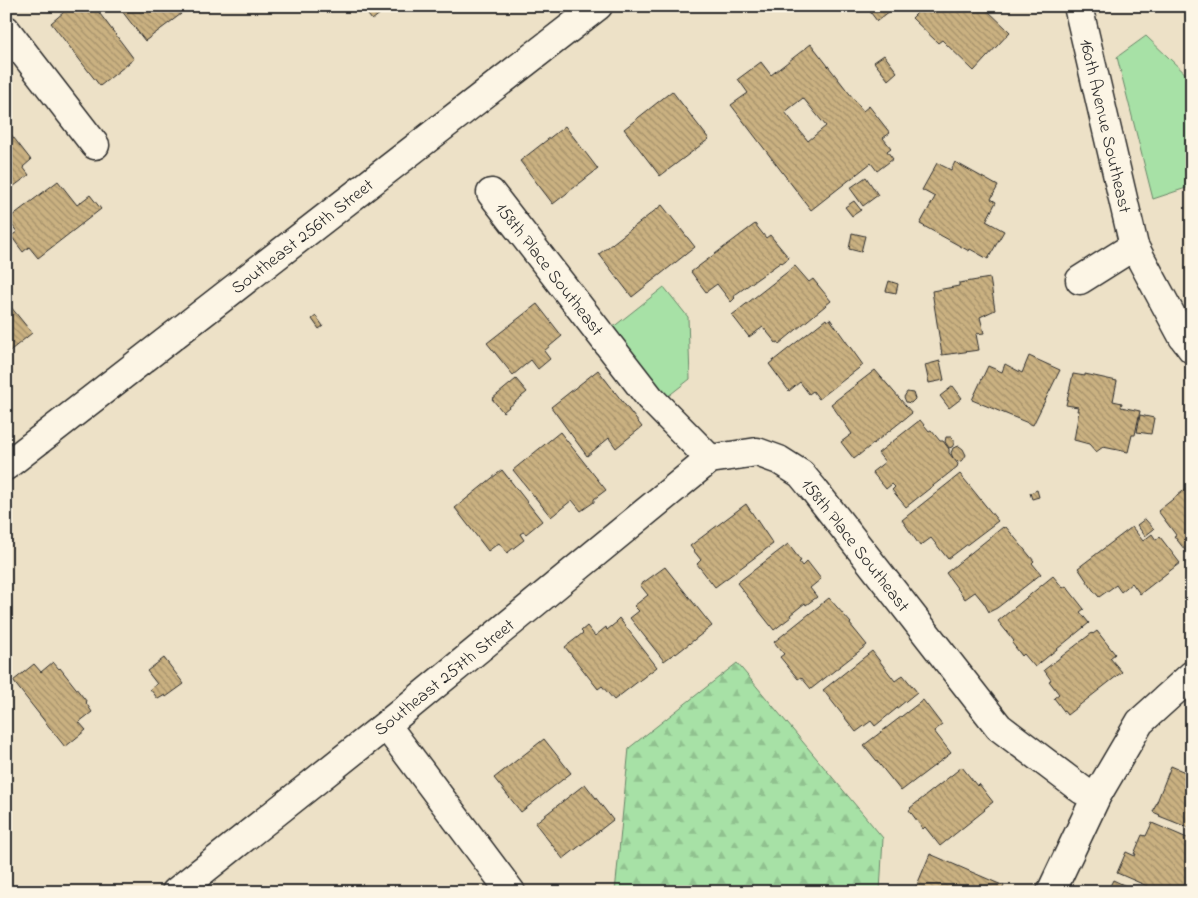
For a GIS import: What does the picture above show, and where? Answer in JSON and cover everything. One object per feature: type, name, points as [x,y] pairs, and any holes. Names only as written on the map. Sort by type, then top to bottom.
[{"type":"street","name":"Southeast 256th Street","points":[[6,466],[598,6]]},
{"type":"street","name":"160th Avenue Southeast","points":[[1078,6],[1134,246],[1183,337],[1192,349]]},
{"type":"street","points":[[6,30],[95,144]]},
{"type":"street","name":"158th Place Southeast","points":[[491,193],[650,398],[710,459],[757,452],[779,460],[800,474],[815,490],[999,727],[1082,790],[1096,797]]},
{"type":"street","points":[[1080,280],[1134,246]]},
{"type":"street","name":"Southeast 257th Street","points":[[176,892],[386,725],[710,459]]},
{"type":"street","points":[[1051,892],[1096,797],[1140,722],[1192,675]]},
{"type":"street","points":[[386,725],[511,892]]},
{"type":"green space","points":[[1146,36],[1192,80],[1192,186],[1153,199],[1117,57]]},
{"type":"green space","points":[[664,287],[688,317],[690,379],[667,397],[612,328]]},
{"type":"green space","points":[[737,663],[883,838],[880,892],[615,892],[629,748]]},
{"type":"building","points":[[63,6],[94,6],[134,59],[100,86],[51,23],[64,12],[61,8]]},
{"type":"building","points":[[118,6],[176,6],[181,14],[145,41]]},
{"type":"building","points":[[361,6],[390,6],[372,20]]},
{"type":"building","points":[[872,6],[886,6],[890,11],[877,21],[868,9]]},
{"type":"building","points":[[924,6],[983,6],[1010,32],[974,71],[942,40],[938,43],[912,18]]},
{"type":"building","points":[[811,44],[863,111],[869,106],[890,133],[883,138],[891,148],[887,151],[893,159],[877,171],[871,163],[811,210],[731,105],[748,93],[738,79],[761,62],[771,75]],"holes":[[[803,98],[826,126],[808,141],[785,112]]]},
{"type":"building","points":[[884,55],[897,72],[888,80],[874,62]]},
{"type":"building","points":[[672,91],[709,139],[660,176],[624,129]]},
{"type":"building","points":[[565,126],[598,169],[553,204],[520,161]]},
{"type":"building","points":[[10,133],[31,160],[23,167],[29,175],[6,192],[6,136]]},
{"type":"building","points":[[955,162],[998,186],[991,199],[996,202],[986,221],[1004,231],[988,259],[970,249],[969,251],[920,224],[935,197],[922,190],[937,163],[951,170]]},
{"type":"building","points":[[866,177],[878,195],[863,206],[850,188]]},
{"type":"building","points":[[58,181],[77,205],[90,195],[101,209],[38,258],[29,247],[23,252],[11,236],[17,232],[8,219]]},
{"type":"building","points":[[854,201],[861,210],[852,216],[845,207]]},
{"type":"building","points":[[662,205],[695,247],[632,297],[599,254]]},
{"type":"building","points":[[755,224],[766,238],[770,235],[789,258],[736,294],[731,302],[717,284],[706,292],[691,272]]},
{"type":"building","points":[[852,233],[865,236],[861,252],[849,249]]},
{"type":"building","points":[[795,266],[809,282],[813,279],[831,301],[779,344],[763,327],[749,337],[732,315]]},
{"type":"building","points":[[990,278],[995,310],[980,317],[984,333],[976,334],[979,350],[942,355],[932,291],[959,286],[959,283]]},
{"type":"building","points":[[889,281],[898,284],[896,293],[886,291]]},
{"type":"building","points":[[6,301],[32,333],[6,354]]},
{"type":"building","points":[[537,304],[562,336],[544,351],[550,359],[538,369],[531,360],[513,375],[487,343]]},
{"type":"building","points":[[316,316],[323,326],[319,329],[312,319]]},
{"type":"building","points":[[826,319],[827,321],[830,319],[863,365],[819,399],[813,391],[809,394],[800,382],[789,391],[769,364]]},
{"type":"building","points":[[1029,356],[1060,370],[1033,425],[972,400],[988,366],[1002,372],[1005,364],[1022,373]]},
{"type":"building","points":[[940,361],[944,380],[929,383],[925,365]]},
{"type":"building","points":[[598,370],[642,427],[616,448],[609,438],[587,456],[551,407]]},
{"type":"building","points":[[875,370],[912,413],[854,459],[841,442],[852,434],[831,404]]},
{"type":"building","points":[[1073,374],[1085,376],[1085,374],[1117,381],[1113,401],[1122,403],[1121,407],[1140,411],[1135,435],[1132,435],[1128,452],[1103,447],[1096,452],[1089,444],[1074,440],[1079,411],[1077,411],[1078,407],[1066,405]]},
{"type":"building","points":[[516,379],[527,392],[503,412],[492,399]]},
{"type":"building","points":[[953,386],[962,398],[949,408],[940,396]]},
{"type":"building","points":[[907,392],[913,393],[915,399],[911,403],[906,402],[904,397]]},
{"type":"building","points":[[1140,415],[1154,418],[1151,434],[1137,432]]},
{"type":"building","points":[[920,420],[929,431],[931,430],[940,441],[943,441],[949,449],[949,453],[958,464],[957,467],[906,507],[892,490],[895,487],[892,484],[886,489],[872,472],[885,462],[878,453]]},
{"type":"building","points":[[560,432],[606,490],[581,511],[572,500],[551,517],[513,470]]},
{"type":"building","points":[[946,437],[951,437],[954,440],[952,447],[949,448],[945,442]]},
{"type":"building","points":[[959,446],[966,455],[963,460],[958,462],[951,453],[953,448]]},
{"type":"building","points":[[502,470],[542,521],[526,534],[523,532],[520,534],[524,540],[507,553],[499,543],[488,551],[455,508]]},
{"type":"building","points":[[960,474],[998,521],[948,559],[931,538],[920,546],[902,520]]},
{"type":"building","points":[[1192,484],[1192,559],[1158,511]]},
{"type":"building","points":[[1037,490],[1039,497],[1032,499],[1030,493]]},
{"type":"building","points":[[746,504],[773,544],[715,587],[697,564],[701,560],[690,546]]},
{"type":"building","points":[[1145,519],[1154,529],[1145,536],[1137,525]]},
{"type":"building","points":[[1003,527],[1006,527],[1034,561],[1032,563],[1041,574],[989,612],[975,592],[965,599],[946,573]]},
{"type":"building","points":[[1132,527],[1143,541],[1152,534],[1156,540],[1160,537],[1180,563],[1140,594],[1132,583],[1121,592],[1116,585],[1099,597],[1078,568]]},
{"type":"building","points":[[788,544],[801,561],[799,562],[802,566],[807,561],[821,579],[810,588],[817,597],[806,605],[805,603],[774,630],[737,583]]},
{"type":"building","points":[[665,567],[712,626],[664,661],[630,618],[639,611],[634,606],[648,595],[640,585]]},
{"type":"building","points":[[1053,576],[1063,588],[1066,586],[1084,609],[1080,612],[1089,623],[1035,667],[1024,654],[1022,656],[1012,643],[1014,641],[998,621]]},
{"type":"building","points":[[829,598],[867,645],[811,689],[801,677],[798,679],[780,657],[784,654],[774,642]]},
{"type":"building","points":[[619,618],[657,667],[614,700],[602,686],[598,689],[565,647],[583,633],[581,631],[587,626],[595,636],[606,627],[607,630]]},
{"type":"building","points":[[1097,631],[1115,654],[1110,658],[1122,672],[1067,715],[1054,698],[1059,694],[1049,681],[1051,680],[1044,670]]},
{"type":"building","points":[[872,651],[895,681],[903,675],[917,692],[875,726],[871,721],[856,732],[823,690]]},
{"type":"building","points":[[164,658],[184,684],[166,697],[165,695],[158,699],[150,689],[157,684],[147,671]]},
{"type":"building","points":[[53,662],[87,702],[92,712],[79,722],[86,730],[65,747],[13,681],[34,664],[41,672]]},
{"type":"building","points":[[923,700],[942,725],[934,731],[951,753],[901,791],[864,745]]},
{"type":"building","points":[[544,739],[571,773],[521,812],[494,778]]},
{"type":"building","points":[[1171,766],[1192,775],[1192,829],[1153,812]]},
{"type":"building","points":[[962,767],[993,802],[940,846],[925,827],[923,829],[909,810]]},
{"type":"building","points":[[585,784],[613,820],[563,859],[535,823]]},
{"type":"building","points":[[1152,823],[1192,840],[1192,883],[1188,892],[1176,892],[1169,889],[1168,892],[1161,892],[1117,873],[1126,852],[1135,856],[1136,854],[1134,854],[1142,835],[1146,836]]},
{"type":"building","points":[[930,854],[1004,886],[1001,892],[914,892]]},
{"type":"building","points":[[1113,880],[1139,892],[1107,892]]}]
